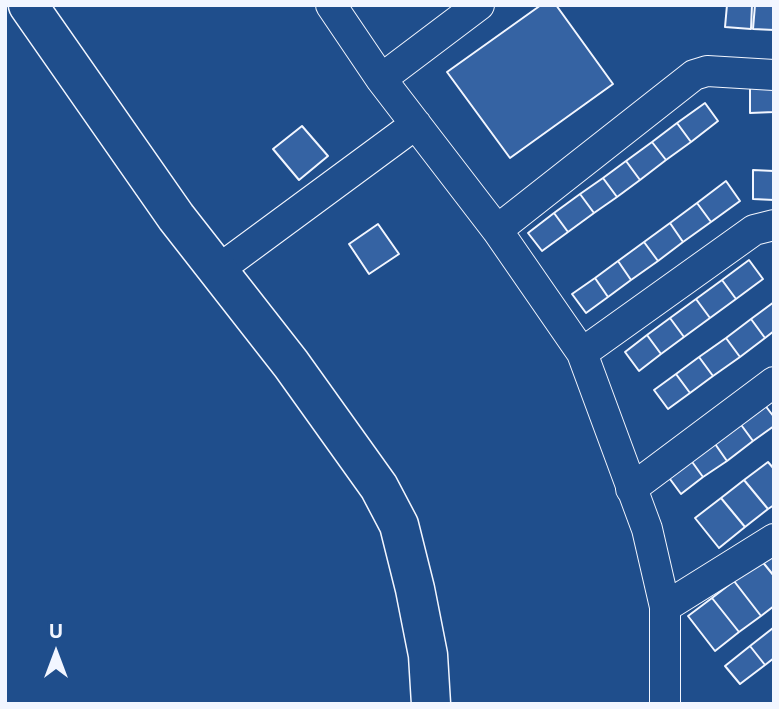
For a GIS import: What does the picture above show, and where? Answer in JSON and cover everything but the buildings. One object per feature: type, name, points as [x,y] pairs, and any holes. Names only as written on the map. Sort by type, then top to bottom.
[{"type":"street","points":[[28,5],[176,217],[291,364],[379,487],[399,525],[415,589],[428,655],[431,704]]},
{"type":"street","points":[[331,5],[381,79],[497,230],[582,353],[647,529],[665,607],[665,704]]},
{"type":"street","points":[[381,79],[479,5]]},
{"type":"street","points":[[497,230],[694,75],[707,71],[774,75]]},
{"type":"street","points":[[218,270],[416,124]]},
{"type":"street","points":[[582,353],[754,230],[774,225]]},
{"type":"street","points":[[631,489],[774,382]]},
{"type":"street","points":[[665,607],[774,538]]}]
